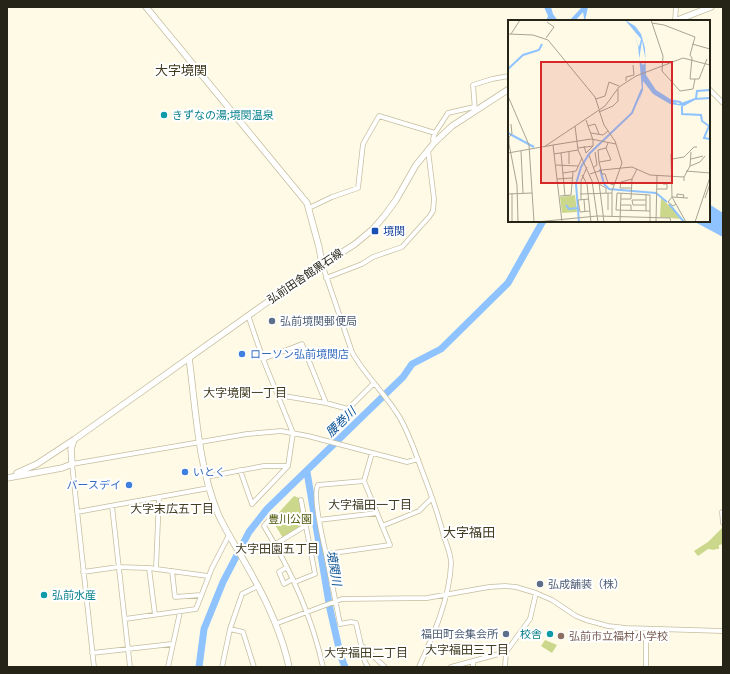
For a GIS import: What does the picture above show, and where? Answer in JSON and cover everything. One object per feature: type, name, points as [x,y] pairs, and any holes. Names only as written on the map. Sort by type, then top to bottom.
[{"type":"main road","points":[[146,7],[303,198],[309,208],[322,264]]},
{"type":"main road","points":[[678,20],[711,7]]},
{"type":"main road","name":"弘前田舎館黒石線","points":[[17,473],[37,464],[76,439],[248,315],[322,264],[355,244],[373,229],[396,200],[416,166],[434,143],[452,126],[475,108],[508,90]]},
{"type":"main road","points":[[189,358],[199,442],[209,488],[219,515],[233,543],[258,586],[275,624],[283,643],[289,667]]},
{"type":"main road","points":[[7,478],[62,468],[72,464],[72,441],[76,439]]},
{"type":"main road","name":"弘前田舎館黒石線","points":[[7,474],[72,464]]},
{"type":"street","points":[[675,20],[676,7]]},
{"type":"street","points":[[434,143],[436,133],[448,113],[475,108],[473,84],[508,76]]},
{"type":"street","points":[[710,90],[723,103]]},
{"type":"street","points":[[309,208],[332,197],[358,188],[362,144],[379,116],[436,133]]},
{"type":"street","points":[[326,278],[362,264],[373,257],[402,247],[429,217],[433,211],[434,199],[428,150]]},
{"type":"street","points":[[322,264],[352,352],[359,365],[389,402],[403,425],[418,459],[432,498],[451,562],[445,596],[432,638],[419,667]]},
{"type":"street","points":[[240,470],[252,504],[288,466],[293,432],[263,359],[248,315]]},
{"type":"street","points":[[263,359],[302,344],[326,403]]},
{"type":"street","points":[[278,395],[326,403],[348,409],[374,383]]},
{"type":"street","points":[[94,667],[72,464],[264,431],[293,432],[407,462],[418,459]]},
{"type":"street","points":[[326,554],[390,545],[364,481],[372,453]]},
{"type":"street","points":[[206,477],[264,466],[288,466]]},
{"type":"street","points":[[364,481],[318,485],[315,493],[340,624],[351,622],[356,623],[365,662],[368,667]]},
{"type":"street","points":[[77,512],[209,488]]},
{"type":"street","points":[[156,569],[159,497]]},
{"type":"street","points":[[382,526],[419,511],[432,498]]},
{"type":"street","points":[[287,567],[279,572],[284,584],[315,574],[301,500]]},
{"type":"street","points":[[112,506],[130,667]]},
{"type":"street","points":[[722,512],[723,523]]},
{"type":"street","points":[[319,520],[377,513]]},
{"type":"street","points":[[269,520],[264,526],[287,567],[307,612],[323,667]]},
{"type":"street","points":[[274,545],[306,526]]},
{"type":"street","points":[[125,619],[196,609],[208,576],[229,535]]},
{"type":"street","points":[[83,572],[118,567],[149,568],[208,576]]},
{"type":"street","points":[[149,568],[155,615]]},
{"type":"street","points":[[172,571],[175,597],[201,595]]},
{"type":"street","points":[[222,667],[230,629],[242,594],[258,586]]},
{"type":"street","points":[[275,624],[342,600],[427,598],[489,587],[504,586],[516,587],[536,593],[552,600],[571,613],[586,620],[617,628],[723,631]]},
{"type":"street","points":[[505,667],[506,652],[530,619],[536,593]]},
{"type":"street","points":[[168,667],[180,612]]},
{"type":"street","points":[[230,629],[243,632],[254,667]]},
{"type":"street","points":[[646,629],[646,667]]},
{"type":"street","points":[[92,653],[172,644]]},
{"type":"street","points":[[361,645],[385,667]]},
{"type":"street","points":[[451,667],[506,652]]},
{"type":"street","points":[[473,661],[473,667]]},
{"type":"green space","name":"豊川公園","points":[[294,496],[299,498],[304,524],[283,538],[272,520]]},
{"type":"green space","points":[[722,528],[723,544],[719,545],[719,549],[708,549],[698,556],[694,551],[708,542]]},
{"type":"green space","points":[[545,640],[557,645],[552,653],[541,646]]},
{"type":"water","points":[[544,7],[551,7],[553,14],[557,20],[546,20],[548,16]]},
{"type":"water","points":[[582,7],[588,7],[585,20],[583,20],[583,12],[576,20],[570,20]]},
{"type":"water","points":[[710,205],[723,213],[723,237],[695,222],[710,222]]},
{"type":"waterway","name":"腰巻川","points":[[199,667],[204,629],[223,582],[249,532],[267,509],[403,377],[412,364],[441,349],[508,283],[542,222]]},
{"type":"waterway","name":"境関川","points":[[307,472],[330,609],[341,657],[345,667]]},
{"type":"place","name":"きずなの湯;境関温泉","points":[[164,115]]},
{"type":"place","name":"境関","points":[[375,231]]},
{"type":"place","name":"弘前境関郵便局","points":[[272,321]]},
{"type":"place","name":"ローソン弘前境関店","points":[[242,354]]},
{"type":"place","name":"いとく","points":[[185,472]]},
{"type":"place","name":"バースデイ","points":[[129,485]]},
{"type":"place","name":"弘成舗装（株）","points":[[540,584]]},
{"type":"place","name":"弘前水産","points":[[44,595]]},
{"type":"place","name":"福田町会集会所","points":[[506,634]]},
{"type":"place","name":"校舎","points":[[550,634]]},
{"type":"place","name":"弘前市立福村小学校","points":[[561,636]]},
{"type":"district","name":"大字境関","points":[[181,70]]},
{"type":"district","name":"大字境関一丁目","points":[[245,393]]},
{"type":"district","name":"大字福田一丁目","points":[[370,505]]},
{"type":"district","name":"大字末広五丁目","points":[[172,509]]},
{"type":"district","name":"大字福田","points":[[469,532]]},
{"type":"district","name":"大字田園五丁目","points":[[277,549]]},
{"type":"district","name":"大字福田三丁目","points":[[467,650]]},
{"type":"district","name":"大字福田二丁目","points":[[366,653]]}]
